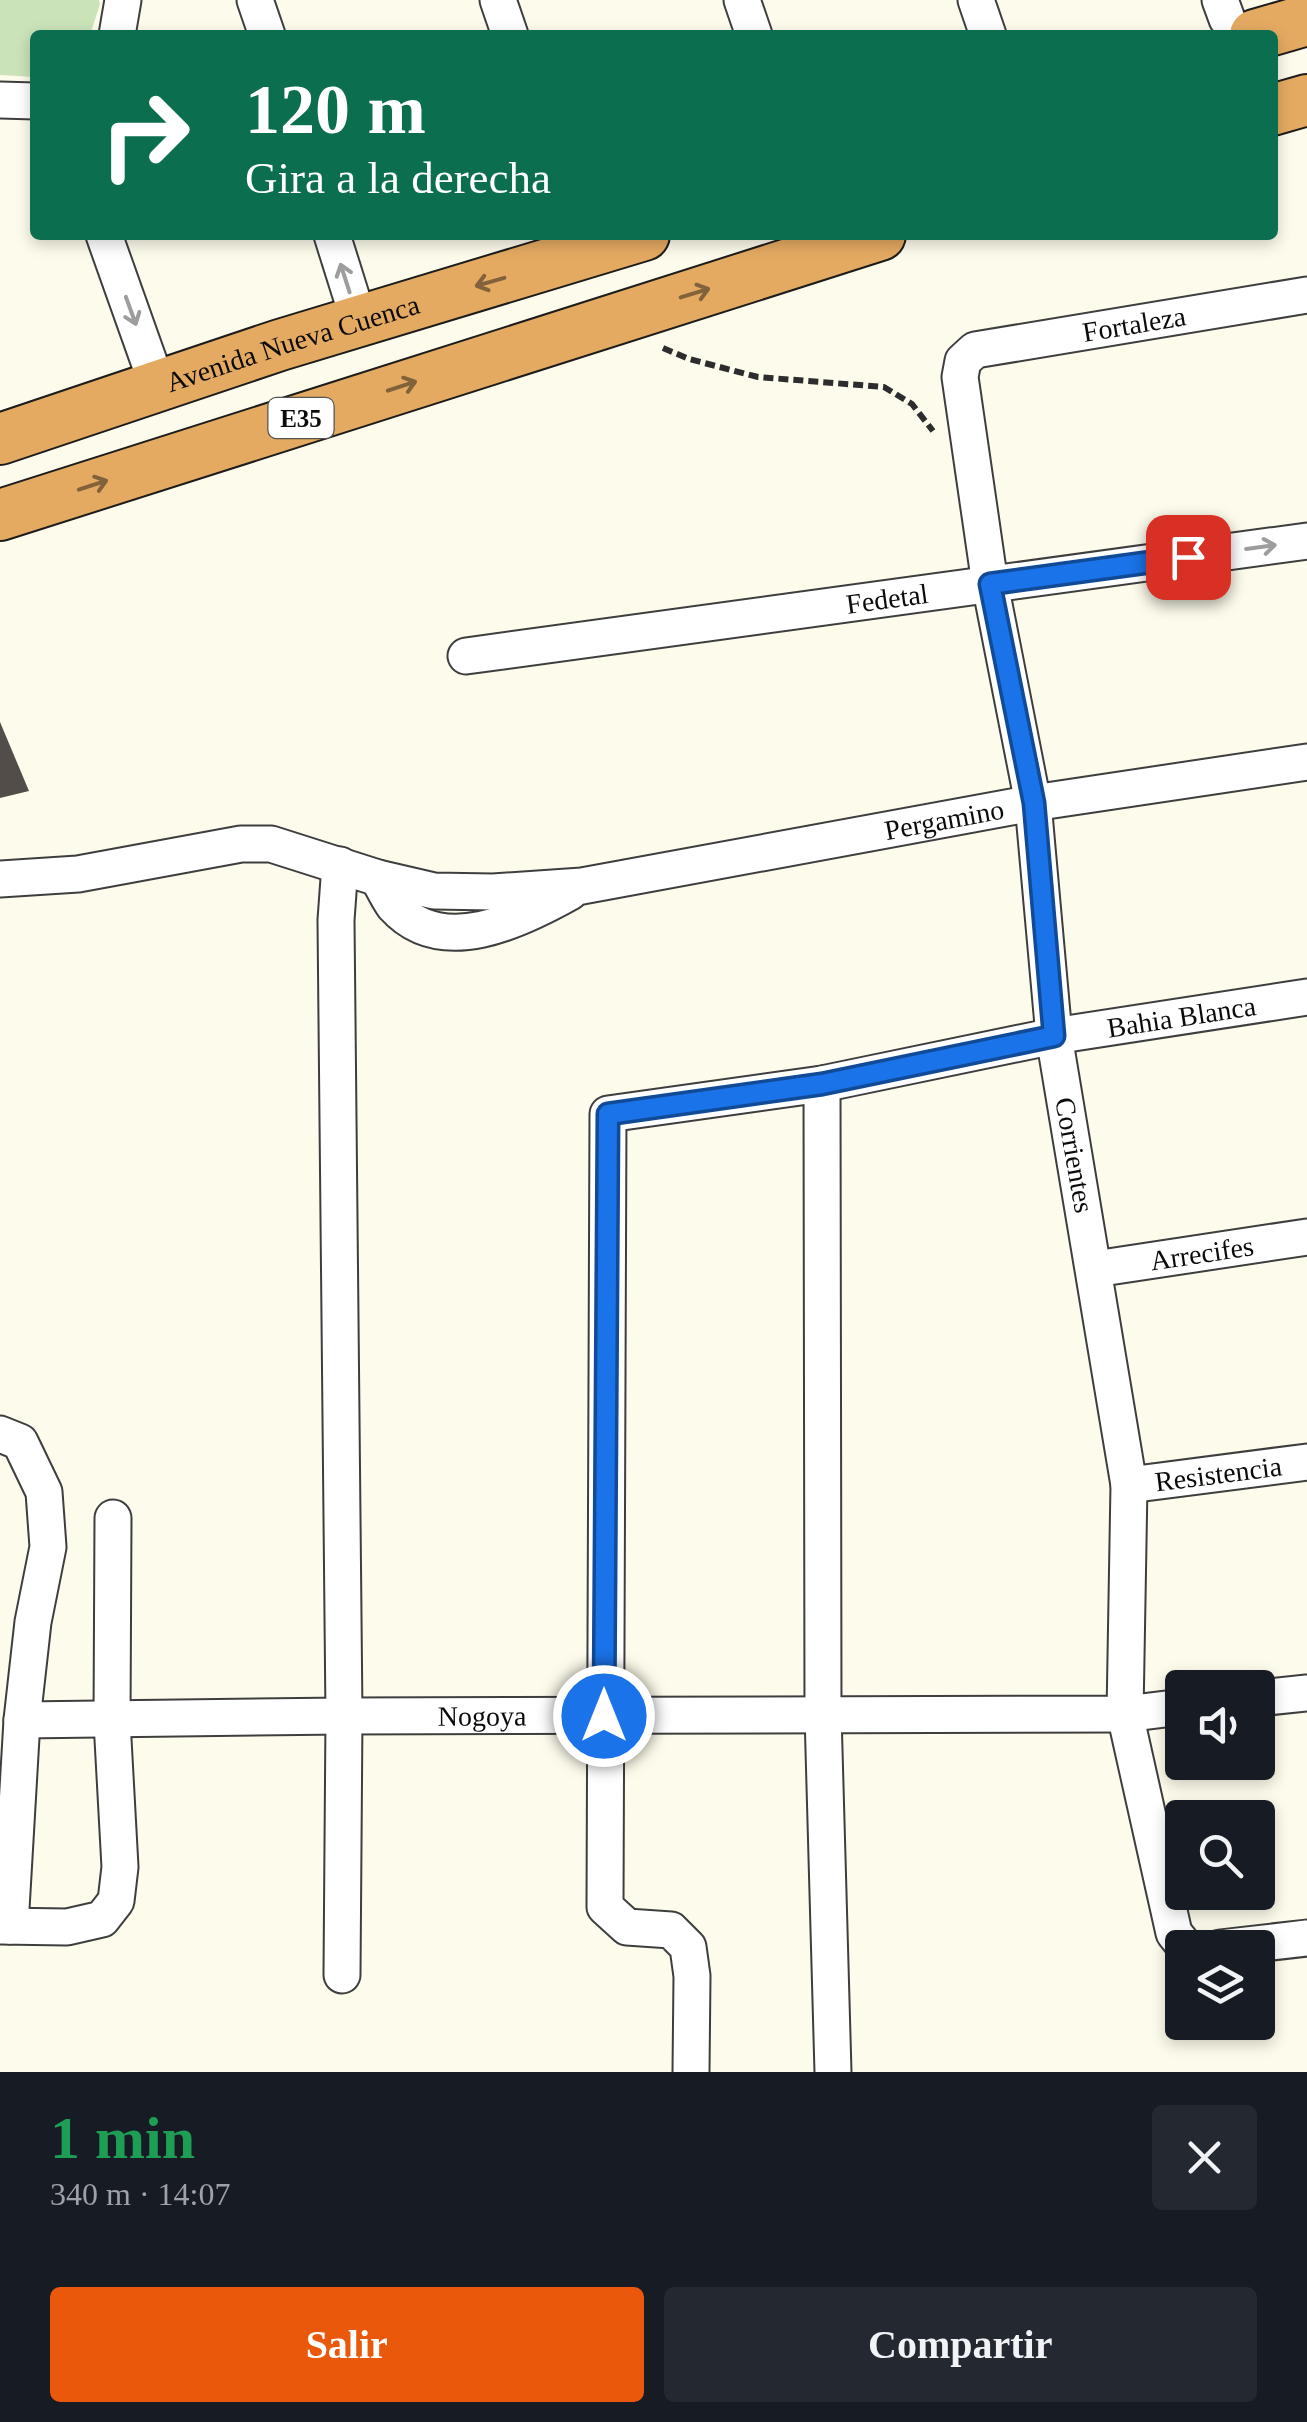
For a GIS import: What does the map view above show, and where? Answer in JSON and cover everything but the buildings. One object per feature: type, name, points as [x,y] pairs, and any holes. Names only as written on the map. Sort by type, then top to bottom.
[{"type":"highway","points":[[1234,18],[1307,20]]},
{"type":"highway","points":[[1278,108],[1307,100]]},
{"type":"highway","name":"Avenida Nueva Cuenca","points":[[0,439],[359,321],[629,240]]},
{"type":"highway","name":"E35","points":[[0,515],[864,240]]},
{"type":"street","points":[[118,30],[123,0]]},
{"type":"street","points":[[256,0],[265,30]]},
{"type":"street","points":[[498,0],[508,30]]},
{"type":"street","points":[[742,0],[752,30]]},
{"type":"street","points":[[976,0],[986,30]]},
{"type":"street","points":[[0,100],[30,100]]},
{"type":"street","points":[[106,240],[158,386]]},
{"type":"street","points":[[334,240],[359,321]]},
{"type":"street","name":"Fortaleza","points":[[963,361],[975,350],[1307,295]]},
{"type":"street","name":"Corrientes","points":[[963,361],[960,376],[990,584],[1034,803],[1054,1036],[1129,1485],[1125,1714],[1173,1930]]},
{"type":"street","name":"Fedetal","points":[[466,656],[1307,541]]},
{"type":"street","name":"Pergamino","points":[[0,880],[78,874],[241,844],[271,844],[378,878],[434,891],[582,886],[1034,803],[1307,762]]},
{"type":"street","points":[[340,865],[336,920],[344,1716],[342,1974]]},
{"type":"street","name":"Bahia Blanca","points":[[604,1716],[608,1114],[822,1084],[1054,1036],[1307,997]]},
{"type":"street","points":[[822,1084],[823,1714],[833,2072]]},
{"type":"street","name":"Arrecifes","points":[[1095,1269],[1307,1237]]},
{"type":"street","points":[[0,1434],[20,1442],[44,1492],[48,1547],[32,1622],[5,1926],[67,1927],[102,1919],[116,1901],[120,1866],[112,1720],[112,1518]]},
{"type":"street","name":"Resistencia","points":[[1129,1485],[1307,1462]]},
{"type":"street","points":[[1275,1696],[1307,1693]]},
{"type":"street","name":"Nogoya","points":[[22,1720],[1125,1714],[1165,1709]]},
{"type":"street","points":[[604,1716],[605,1907],[627,1927],[671,1930],[688,1947],[692,1976],[691,2072]]},
{"type":"street","points":[[1275,1942],[1307,1938]]},
{"type":"path","points":[[602,322],[689,359],[758,376],[884,387],[912,404],[976,484]]},
{"type":"green space","points":[[0,0],[99,0],[92,30],[30,30],[30,77],[0,75]]},
{"type":"route","points":[[604,1716],[608,1114],[822,1084],[1054,1036],[1034,803],[990,584],[1188,557]]}]
